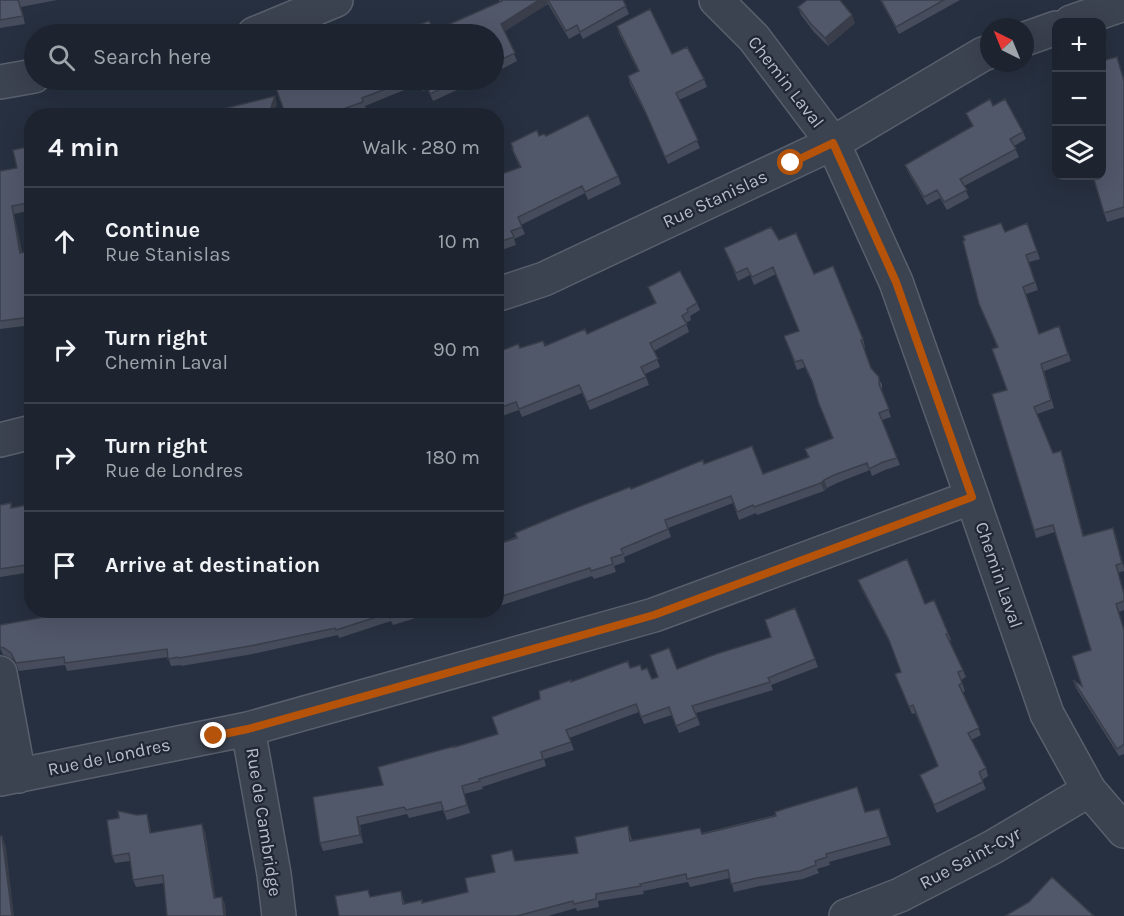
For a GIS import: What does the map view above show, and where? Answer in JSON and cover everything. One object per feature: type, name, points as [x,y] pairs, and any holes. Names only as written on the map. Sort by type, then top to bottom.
[{"type":"street","points":[[278,24],[336,0]]},
{"type":"street","name":"Chemin Laval","points":[[716,0],[754,38],[833,143],[896,282],[1047,714],[1089,790],[1124,831]]},
{"type":"street","points":[[1083,18],[1124,4]]},
{"type":"street","points":[[1034,36],[1052,29]]},
{"type":"street","name":"Rue Stanislas","points":[[504,292],[544,279],[833,143],[980,56]]},
{"type":"street","points":[[0,82],[24,78]]},
{"type":"street","points":[[0,440],[24,434]]},
{"type":"street","name":"Rue de Londres","points":[[10,778],[248,729],[654,615],[972,497]]},
{"type":"street","points":[[0,673],[10,778]]},
{"type":"street","name":"Rue de Cambridge","points":[[248,729],[274,874],[279,916]]},
{"type":"street","name":"Rue Saint-Cyr","points":[[846,916],[900,895],[993,847],[1089,790]]},
{"type":"building","points":[[0,0],[18,0],[23,16],[0,20]]},
{"type":"building","points":[[539,0],[501,24],[450,24],[502,1]]},
{"type":"building","points":[[548,0],[623,0],[626,6],[580,32],[577,25],[566,31]]},
{"type":"building","points":[[807,0],[840,0],[852,15],[825,38],[798,7]]},
{"type":"building","points":[[881,0],[944,0],[896,27]]},
{"type":"building","points":[[650,9],[672,54],[687,47],[704,79],[676,93],[698,140],[665,157],[628,76],[639,71],[617,26]]},
{"type":"building","points":[[504,30],[515,53],[504,58]]},
{"type":"building","points":[[1117,57],[1124,81],[1124,207],[1104,213],[1094,180],[1106,180],[1106,60]]},
{"type":"building","points":[[277,90],[383,90],[362,98],[363,102],[346,108],[283,108]]},
{"type":"building","points":[[275,96],[271,108],[226,108]]},
{"type":"building","points":[[990,99],[993,106],[1005,99],[1023,132],[1010,139],[1016,149],[960,179],[967,190],[944,202],[937,190],[924,197],[905,165],[973,126],[966,113]]},
{"type":"building","points":[[588,115],[618,176],[585,192],[582,186],[518,217],[522,227],[511,231],[514,237],[504,240],[504,173],[521,167],[511,143],[537,130],[539,136],[544,134],[546,136]]},
{"type":"building","points":[[24,148],[24,204],[12,206],[20,253],[24,252],[24,318],[0,321],[0,171],[17,168],[13,150]]},
{"type":"building","points":[[1001,223],[1005,232],[1027,223],[1037,251],[1026,255],[1035,282],[1023,287],[1039,334],[1059,326],[1068,354],[1041,364],[1051,400],[1034,407],[1053,453],[1061,451],[1083,536],[1113,528],[1122,563],[1116,565],[1124,601],[1116,604],[1124,630],[1124,744],[1117,749],[1073,680],[1082,686],[1072,656],[1091,650],[1053,525],[1034,530],[992,394],[1007,390],[992,349],[998,347],[979,304],[963,236]]},
{"type":"building","points":[[771,227],[779,240],[796,233],[814,274],[833,266],[863,339],[861,340],[871,368],[879,377],[879,384],[889,409],[879,413],[897,458],[869,469],[867,463],[834,475],[821,483],[737,512],[731,496],[665,520],[668,529],[621,549],[623,554],[611,558],[613,564],[591,571],[590,568],[504,595],[504,542],[517,538],[515,533],[703,460],[704,464],[752,446],[763,474],[809,457],[805,449],[833,438],[802,360],[795,362],[784,336],[799,331],[773,267],[752,277],[747,268],[736,273],[724,248]]},
{"type":"building","points":[[680,271],[697,303],[687,309],[688,312],[682,316],[687,324],[650,343],[658,359],[641,367],[646,377],[587,402],[579,385],[519,409],[516,402],[504,406],[504,350],[518,344],[520,348],[543,341],[545,346],[585,329],[587,334],[656,303],[648,287]]},
{"type":"building","points":[[11,503],[11,508],[24,506],[24,565],[0,569],[0,505]]},
{"type":"building","points":[[907,559],[925,604],[934,600],[948,633],[946,634],[963,670],[958,672],[962,683],[959,685],[979,728],[968,733],[986,768],[979,772],[983,782],[934,805],[920,775],[938,766],[913,705],[909,707],[895,674],[901,672],[889,640],[858,580]]},
{"type":"building","points":[[795,608],[815,659],[768,678],[770,682],[692,706],[697,717],[676,726],[669,707],[641,717],[636,704],[566,730],[571,742],[541,752],[543,759],[462,786],[467,805],[444,812],[441,802],[357,817],[360,835],[320,843],[313,797],[383,785],[378,767],[498,734],[492,717],[540,699],[539,691],[628,661],[630,668],[640,665],[642,670],[647,668],[652,679],[658,677],[650,655],[669,648],[677,669],[771,637],[765,620]]},
{"type":"building","points":[[39,618],[373,618],[336,630],[335,628],[179,658],[168,659],[167,649],[65,663],[64,657],[16,663],[11,653],[0,647],[0,625]]},
{"type":"building","points":[[857,787],[865,812],[879,809],[888,837],[826,854],[827,857],[815,861],[816,865],[800,871],[731,884],[728,870],[687,879],[686,874],[640,884],[641,886],[596,894],[596,899],[574,904],[573,901],[517,916],[339,916],[335,896],[368,890],[370,897],[401,891],[403,904],[422,900],[422,903],[468,892],[465,878],[495,872],[491,855],[512,850],[515,861],[578,853],[575,837],[628,826],[630,841],[700,828],[702,834],[776,816],[775,812]]},
{"type":"building","points":[[118,811],[137,815],[147,814],[150,833],[202,824],[214,898],[222,897],[224,916],[167,916],[163,875],[133,880],[129,853],[112,856],[107,820],[119,818]]},
{"type":"building","points":[[0,836],[2,836],[12,916],[0,916]]},
{"type":"building","points":[[1052,877],[1094,916],[1005,916],[1029,902]]},
{"type":"route","points":[[214,736],[248,729],[654,615],[972,497],[896,282],[833,143],[791,163]]}]
